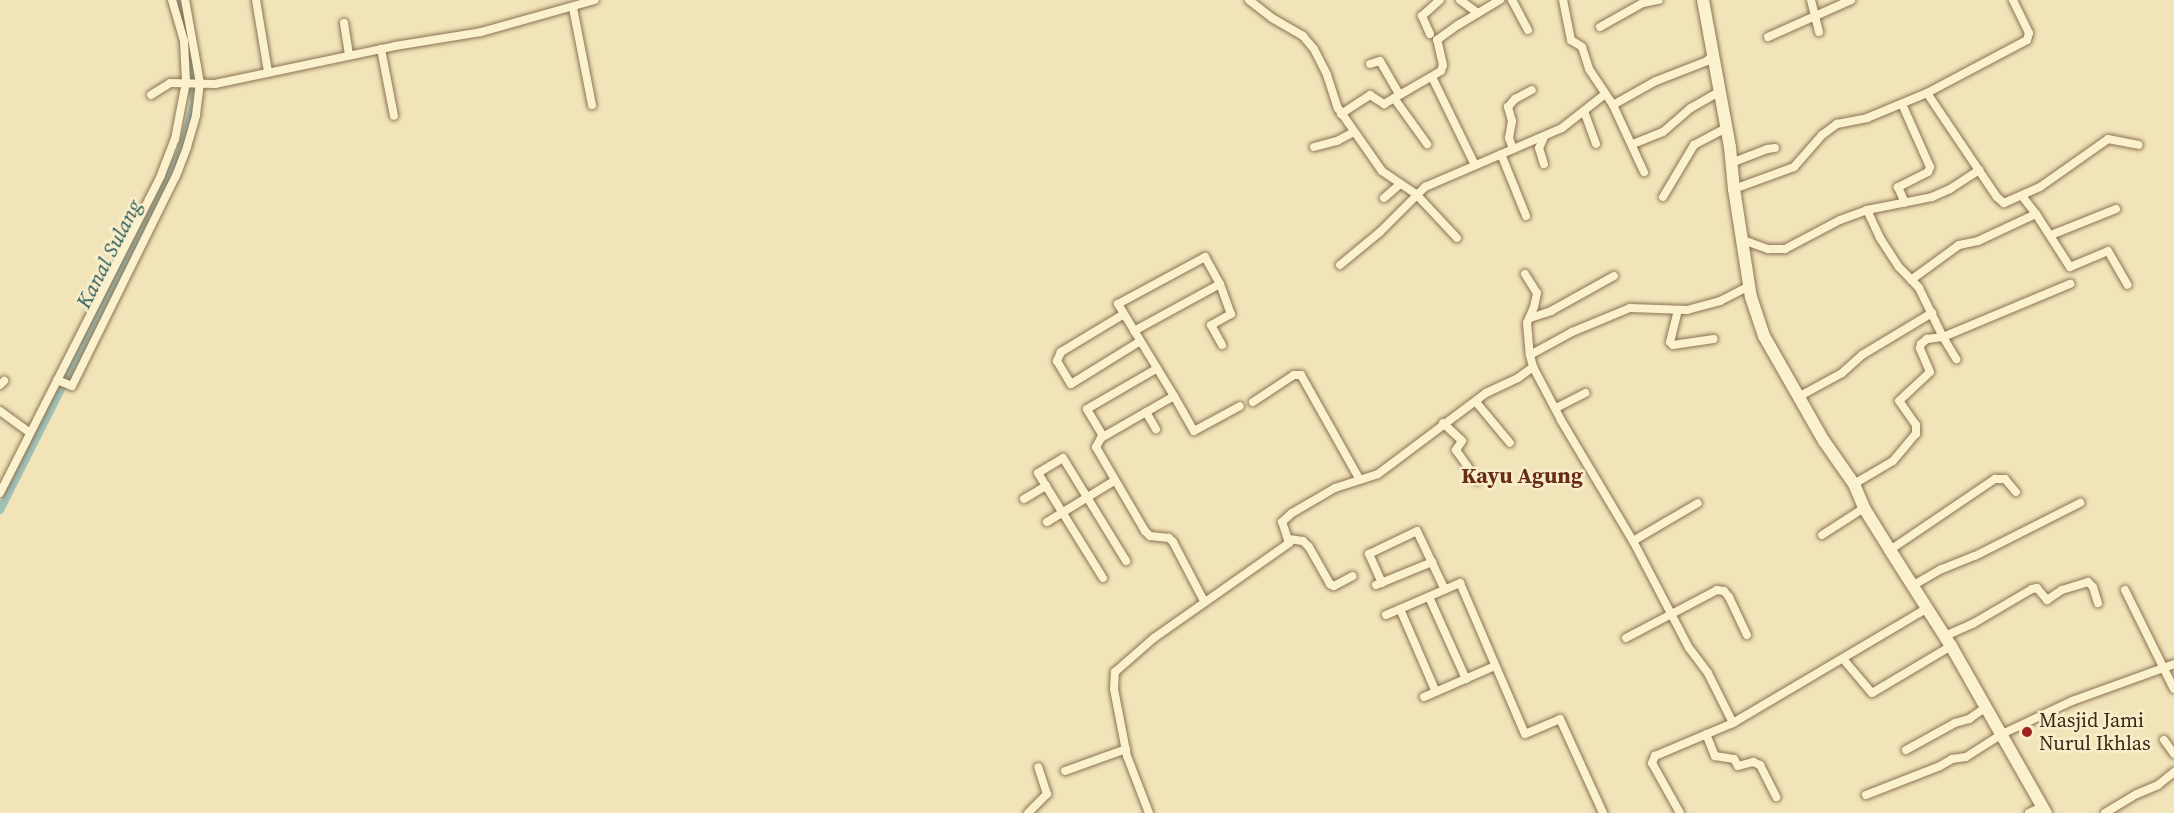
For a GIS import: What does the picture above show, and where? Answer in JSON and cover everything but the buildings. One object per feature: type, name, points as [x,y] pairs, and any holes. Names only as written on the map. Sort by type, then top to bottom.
[{"type":"street","points":[[0,493],[60,380],[161,175],[175,139],[193,83],[172,0]]},
{"type":"street","points":[[60,380],[71,385],[183,157],[196,115],[185,0]]},
{"type":"street","points":[[256,0],[268,72]]},
{"type":"street","points":[[151,95],[170,83],[215,84],[350,55],[481,32],[595,0]]},
{"type":"street","points":[[1249,0],[1272,18],[1303,36],[1314,49],[1341,114],[1382,171],[1416,194],[1457,238]]},
{"type":"street","points":[[1430,34],[1422,15],[1440,0]]},
{"type":"street","points":[[1460,0],[1478,13]]},
{"type":"street","points":[[1341,114],[1368,96],[1382,104],[1432,77],[1443,69],[1437,40],[1500,0]]},
{"type":"street","points":[[1512,0],[1528,30]]},
{"type":"street","points":[[1563,0],[1571,40],[1582,47],[1590,69],[1604,95],[1613,105],[1644,172]]},
{"type":"street","points":[[1600,27],[1644,3],[1659,0]]},
{"type":"street","points":[[1702,0],[1720,91],[1749,286],[1764,336],[1824,441],[1854,484],[1864,508],[1948,641],[2044,810],[2029,813]]},
{"type":"street","points":[[1810,0],[1819,32]]},
{"type":"street","points":[[1768,37],[1851,0]]},
{"type":"street","points":[[1734,189],[1794,167],[1822,135],[1837,124],[1868,118],[1927,93],[2026,40],[2029,33],[2013,0]]},
{"type":"street","points":[[573,8],[592,105]]},
{"type":"street","points":[[344,23],[350,55]]},
{"type":"street","points":[[381,49],[394,116]]},
{"type":"street","points":[[1613,105],[1656,81],[1707,61],[1713,55]]},
{"type":"street","points":[[1371,64],[1380,62],[1397,97],[1427,144]]},
{"type":"street","points":[[1432,77],[1475,165]]},
{"type":"street","points":[[1513,149],[1509,138],[1512,122],[1508,107],[1515,99],[1532,90]]},
{"type":"street","points":[[1633,144],[1663,132],[1691,108],[1720,91]]},
{"type":"street","points":[[1927,93],[2001,201],[2008,203],[2048,182],[2108,139],[2138,145]]},
{"type":"street","points":[[1340,265],[1380,232],[1416,194],[1431,183],[1562,128],[1604,95]]},
{"type":"street","points":[[1902,104],[1930,167],[1928,172],[1898,186],[1905,203]]},
{"type":"street","points":[[1584,111],[1596,144]]},
{"type":"street","points":[[1663,197],[1694,145],[1726,128]]},
{"type":"street","points":[[1314,147],[1344,139],[1354,132]]},
{"type":"street","points":[[1544,136],[1539,148],[1544,164]]},
{"type":"street","points":[[1731,163],[1767,148],[1775,148]]},
{"type":"street","points":[[1501,154],[1526,216]]},
{"type":"street","points":[[1743,240],[1768,249],[1785,249],[1840,220],[1867,210],[1942,193],[1979,170]]},
{"type":"street","points":[[1384,198],[1400,184]]},
{"type":"street","points":[[2022,196],[2051,234],[2072,267],[2108,251],[2128,285]]},
{"type":"street","points":[[2051,234],[2116,209]]},
{"type":"street","points":[[1867,210],[1880,238],[1919,288],[1943,338],[1956,359]]},
{"type":"street","points":[[1911,280],[1959,245],[1978,241],[2036,214]]},
{"type":"street","points":[[125,246],[137,252]]},
{"type":"street","points":[[1222,345],[1211,325],[1231,314],[1220,284],[1205,257],[1119,304],[1139,342],[1194,431],[1240,406]]},
{"type":"street","points":[[1525,274],[1537,293],[1526,332],[1533,367],[1633,541],[1689,648],[1708,673],[1733,723]]},
{"type":"street","points":[[1530,318],[1551,311],[1614,276]]},
{"type":"street","points":[[1134,332],[1220,284]]},
{"type":"street","points":[[1854,484],[1893,461],[1910,444],[1916,434],[1916,425],[1901,406],[1899,399],[1928,377],[1930,372],[1920,348],[1927,339],[1943,338],[2070,284]]},
{"type":"street","points":[[1530,355],[1572,332],[1629,308],[1678,310],[1720,301],[1749,286]]},
{"type":"street","points":[[1678,310],[1671,342],[1673,345],[1714,339]]},
{"type":"street","points":[[1800,396],[1842,373],[1862,355],[1932,313]]},
{"type":"street","points":[[1124,314],[1061,352],[1057,360],[1071,384],[1139,342]]},
{"type":"street","points":[[1149,813],[1126,749],[1114,674],[1154,638],[1289,543],[1283,520],[1335,488],[1378,474],[1443,423],[1486,393],[1518,378],[1533,367]]},
{"type":"street","points":[[1103,436],[1088,409],[1156,369]]},
{"type":"street","points":[[1253,402],[1294,375],[1301,375],[1360,480]]},
{"type":"street","points":[[1556,408],[1586,393]]},
{"type":"street","points":[[1174,396],[1103,436],[1097,442],[1096,452],[1145,531],[1150,536],[1169,538],[1173,542],[1204,602]]},
{"type":"street","points":[[1476,402],[1510,442]]},
{"type":"street","points":[[0,411],[30,433]]},
{"type":"street","points":[[1146,412],[1156,429]]},
{"type":"street","points":[[1443,423],[1462,441],[1456,450],[1477,480]]},
{"type":"street","points":[[1103,578],[1038,473],[1063,458],[1126,561]]},
{"type":"street","points":[[1890,550],[1995,479],[2004,479],[2016,492]]},
{"type":"street","points":[[1047,522],[1114,481]]},
{"type":"street","points":[[1024,499],[1046,486]]},
{"type":"street","points":[[1633,541],[1698,503]]},
{"type":"street","points":[[1912,586],[1942,569],[1975,556],[2036,522],[2080,503]]},
{"type":"street","points":[[1822,535],[1864,508]]},
{"type":"street","points":[[1432,562],[1379,584],[1369,554],[1417,531],[1432,562],[1445,590]]},
{"type":"street","points":[[1289,539],[1303,541],[1309,547],[1330,584],[1334,586],[1353,576]]},
{"type":"street","points":[[1844,660],[1872,693],[1974,623],[2032,589],[2037,588],[2047,600],[2062,590],[2088,582],[2093,587],[2098,603]]},
{"type":"street","points":[[1386,615],[1460,583],[1525,734],[1560,719],[1603,813]]},
{"type":"street","points":[[2125,590],[2174,689]]},
{"type":"street","points":[[1626,638],[1712,592],[1724,591],[1747,635]]},
{"type":"street","points":[[1428,597],[1466,679]]},
{"type":"street","points":[[1400,609],[1436,692]]},
{"type":"street","points":[[1680,813],[1652,763],[1653,759],[1733,723],[1844,660],[1869,642],[1926,609]]},
{"type":"street","points":[[1866,795],[1952,759],[1966,757],[2002,734],[2072,701],[2174,664]]},
{"type":"street","points":[[1424,697],[1495,666]]},
{"type":"street","points":[[1906,750],[1955,723],[1969,719],[1986,707]]},
{"type":"street","points":[[1706,734],[1716,756],[1720,759],[1734,759],[1738,766],[1758,763],[1776,797]]},
{"type":"street","points":[[2164,740],[2174,754]]},
{"type":"street","points":[[1065,771],[1126,749]]},
{"type":"street","points":[[1028,813],[1047,794],[1038,767]]},
{"type":"street","points":[[2105,813],[2137,794],[2158,785],[2174,772]]},
{"type":"waterway","name":"Kanal Sulang","points":[[179,0],[187,32]]},
{"type":"waterway","name":"Kanal Sulang","points":[[0,510],[180,154],[194,104],[189,44]]},
{"type":"place","name":"Masjid Jami Nurul Ikhlas","points":[[2027,732]]},
{"type":"district","name":"Kayu Agung","points":[[1522,476]]}]
